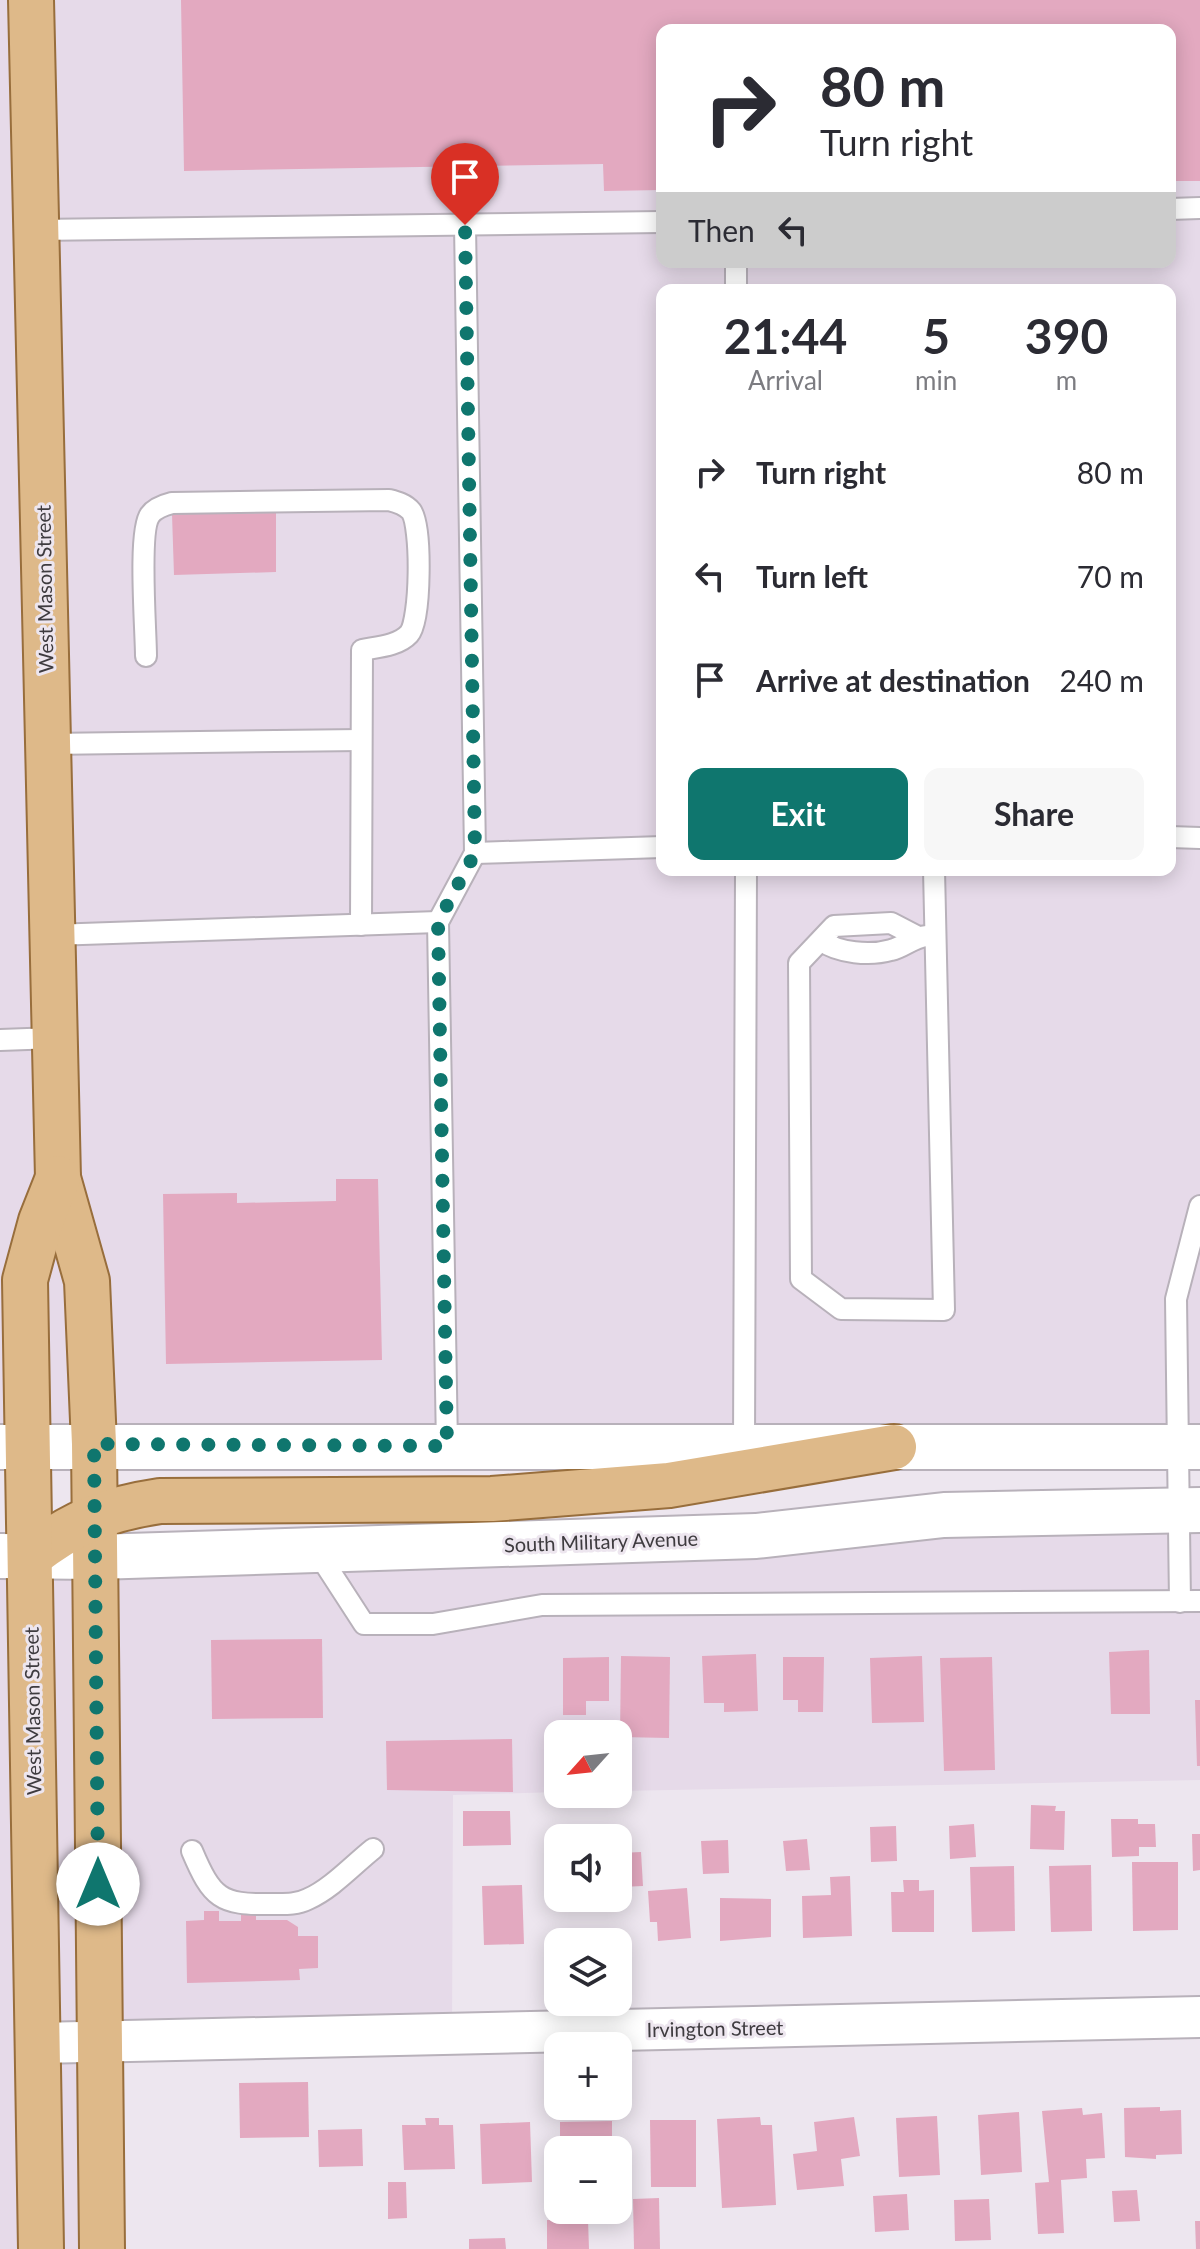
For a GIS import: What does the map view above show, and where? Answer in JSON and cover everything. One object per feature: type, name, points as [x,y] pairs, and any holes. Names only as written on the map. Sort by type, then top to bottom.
[{"type":"main road","name":"West Mason Street","points":[[31,0],[58,1178],[87,1281],[94,1444],[102,2249]]},
{"type":"main road","name":"West Mason Street","points":[[41,2249],[38,2043],[15,1556],[14,1468],[25,1280],[41,1221],[58,1178]]},
{"type":"main road","points":[[14,1468],[94,1444],[1188,1447]]},
{"type":"main road","points":[[95,1536],[116,1508],[160,1501],[492,1499],[669,1485],[894,1447]]},
{"type":"main road","name":"South Military Avenue","points":[[15,1556],[95,1536],[316,1550],[756,1536],[944,1515],[1188,1510]]},
{"type":"street","name":"Irvington Street","points":[[38,2043],[1200,2017]]},
{"type":"lane","points":[[1176,209],[1200,208]]},
{"type":"lane","points":[[36,230],[656,222]]},
{"type":"lane","points":[[447,1446],[438,922],[475,853],[465,225]]},
{"type":"lane","points":[[146,656],[144,536],[151,513],[161,506],[172,503],[389,500],[402,504],[413,513],[417,615],[412,631],[405,638],[362,650],[361,925]]},
{"type":"lane","points":[[48,744],[361,740]]},
{"type":"lane","points":[[1176,837],[1200,838]]},
{"type":"lane","points":[[475,853],[656,847]]},
{"type":"lane","points":[[744,1446],[746,876]]},
{"type":"lane","points":[[927,936],[891,923],[834,926],[799,963],[801,1279],[841,1309],[944,1310],[927,936],[933,876]]},
{"type":"lane","points":[[52,935],[438,922]]},
{"type":"lane","points":[[0,1040],[55,1038]]},
{"type":"lane","points":[[316,1550],[364,1624],[433,1624],[542,1605],[1114,1605],[1190,1602],[1188,1447],[1176,1299],[1200,1206]]},
{"type":"lane","points":[[192,1851],[206,1883],[219,1898],[237,1904],[298,1903],[311,1898],[373,1849]]},
{"type":"shaded area","points":[[0,0],[1200,0],[1200,1447],[0,1447]]},
{"type":"shaded area","points":[[1200,1510],[1200,1780],[632,1791],[632,1720],[544,1720],[544,1792],[453,1795],[452,2034],[77,2043],[79,2249],[0,2249],[0,1556]]},
{"type":"building","points":[[181,0],[1200,0],[1200,181],[1176,181],[1176,24],[656,24],[656,190],[604,191],[603,164],[184,171]]},
{"type":"building","points":[[276,513],[276,572],[174,575],[172,514]]},
{"type":"building","points":[[336,1179],[378,1179],[382,1360],[166,1364],[163,1194],[237,1193],[237,1203],[336,1201]]},
{"type":"building","points":[[322,1639],[323,1718],[212,1719],[211,1640]]},
{"type":"building","points":[[1149,1650],[1150,1714],[1111,1714],[1109,1652]]},
{"type":"building","points":[[756,1654],[758,1711],[724,1712],[724,1703],[704,1703],[702,1656]]},
{"type":"building","points":[[621,1656],[670,1657],[669,1738],[632,1737],[632,1720],[620,1720]]},
{"type":"building","points":[[922,1656],[924,1722],[872,1723],[870,1658]]},
{"type":"building","points":[[609,1657],[609,1701],[586,1701],[586,1715],[563,1715],[563,1658]]},
{"type":"building","points":[[783,1657],[824,1657],[823,1712],[798,1712],[798,1700],[783,1700]]},
{"type":"building","points":[[992,1657],[995,1770],[944,1771],[940,1658]]},
{"type":"building","points":[[1195,1700],[1200,1700],[1200,1766],[1197,1766]]},
{"type":"building","points":[[512,1739],[513,1792],[387,1790],[386,1741]]},
{"type":"building","points":[[1031,1805],[1056,1806],[1055,1811],[1065,1811],[1064,1850],[1030,1849]]},
{"type":"building","points":[[463,1811],[510,1811],[511,1845],[463,1846]]},
{"type":"building","points":[[1111,1819],[1138,1819],[1138,1824],[1155,1824],[1156,1847],[1139,1847],[1139,1856],[1112,1857]]},
{"type":"building","points":[[974,1824],[976,1857],[950,1859],[949,1826]]},
{"type":"building","points":[[896,1826],[897,1861],[871,1862],[870,1827]]},
{"type":"building","points":[[1192,1834],[1200,1834],[1200,1870],[1193,1871]]},
{"type":"building","points":[[807,1839],[810,1870],[786,1871],[783,1841]]},
{"type":"building","points":[[728,1840],[729,1873],[703,1874],[701,1841]]},
{"type":"building","points":[[632,1852],[641,1852],[643,1886],[632,1886]]},
{"type":"building","points":[[1132,1862],[1178,1862],[1178,1930],[1133,1931]]},
{"type":"building","points":[[1091,1865],[1092,1931],[1051,1932],[1049,1866]]},
{"type":"building","points":[[1014,1866],[1015,1931],[972,1932],[970,1867]]},
{"type":"building","points":[[850,1876],[852,1936],[803,1938],[802,1896],[831,1895],[830,1877]]},
{"type":"building","points":[[903,1880],[919,1880],[919,1891],[934,1890],[934,1932],[892,1932],[891,1892],[904,1892]]},
{"type":"building","points":[[522,1885],[524,1944],[484,1945],[482,1886]]},
{"type":"building","points":[[687,1888],[691,1938],[658,1941],[657,1922],[650,1922],[648,1891]]},
{"type":"building","points":[[720,1898],[771,1899],[771,1937],[720,1941]]},
{"type":"building","points":[[204,1911],[219,1911],[219,1921],[241,1921],[241,1913],[256,1913],[256,1920],[287,1920],[298,1927],[298,1936],[318,1936],[318,1968],[299,1969],[300,1980],[187,1983],[186,1921],[204,1920]]},
{"type":"building","points":[[308,2082],[309,2137],[240,2138],[239,2083]]},
{"type":"building","points":[[1160,2107],[1160,2111],[1181,2110],[1182,2154],[1156,2155],[1156,2159],[1125,2157],[1124,2108]]},
{"type":"building","points":[[1082,2108],[1083,2115],[1102,2113],[1105,2158],[1086,2159],[1087,2178],[1061,2180],[1064,2233],[1038,2234],[1035,2183],[1049,2182],[1042,2111]]},
{"type":"building","points":[[1019,2112],[1022,2172],[981,2175],[978,2115]]},
{"type":"building","points":[[937,2116],[940,2175],[899,2177],[896,2118]]},
{"type":"building","points":[[760,2117],[761,2125],[772,2125],[776,2205],[722,2208],[717,2119]]},
{"type":"building","points":[[854,2117],[860,2156],[841,2159],[844,2186],[797,2190],[793,2154],[817,2151],[814,2122]]},
{"type":"building","points":[[425,2118],[439,2118],[439,2125],[453,2125],[455,2169],[404,2170],[402,2125],[426,2125]]},
{"type":"building","points":[[650,2120],[696,2120],[696,2187],[651,2187]]},
{"type":"building","points":[[612,2121],[612,2136],[560,2136],[560,2122]]},
{"type":"building","points":[[530,2122],[532,2182],[482,2184],[480,2124]]},
{"type":"building","points":[[362,2129],[363,2166],[319,2167],[318,2130]]},
{"type":"building","points":[[388,2182],[406,2182],[407,2218],[388,2219]]},
{"type":"building","points":[[1137,2190],[1140,2221],[1114,2222],[1112,2191]]},
{"type":"building","points":[[907,2194],[909,2230],[875,2232],[873,2196]]},
{"type":"building","points":[[659,2198],[660,2249],[634,2249],[633,2199]]},
{"type":"building","points":[[989,2199],[991,2240],[955,2241],[954,2200]]},
{"type":"building","points":[[1195,2221],[1200,2221],[1200,2249],[1196,2249]]},
{"type":"building","points":[[547,2224],[588,2224],[589,2249],[547,2249]]},
{"type":"building","points":[[505,2238],[506,2249],[469,2249],[469,2239]]},
{"type":"route","points":[[98,1884],[94,1444],[447,1446],[438,922],[475,853],[465,225]]}]
